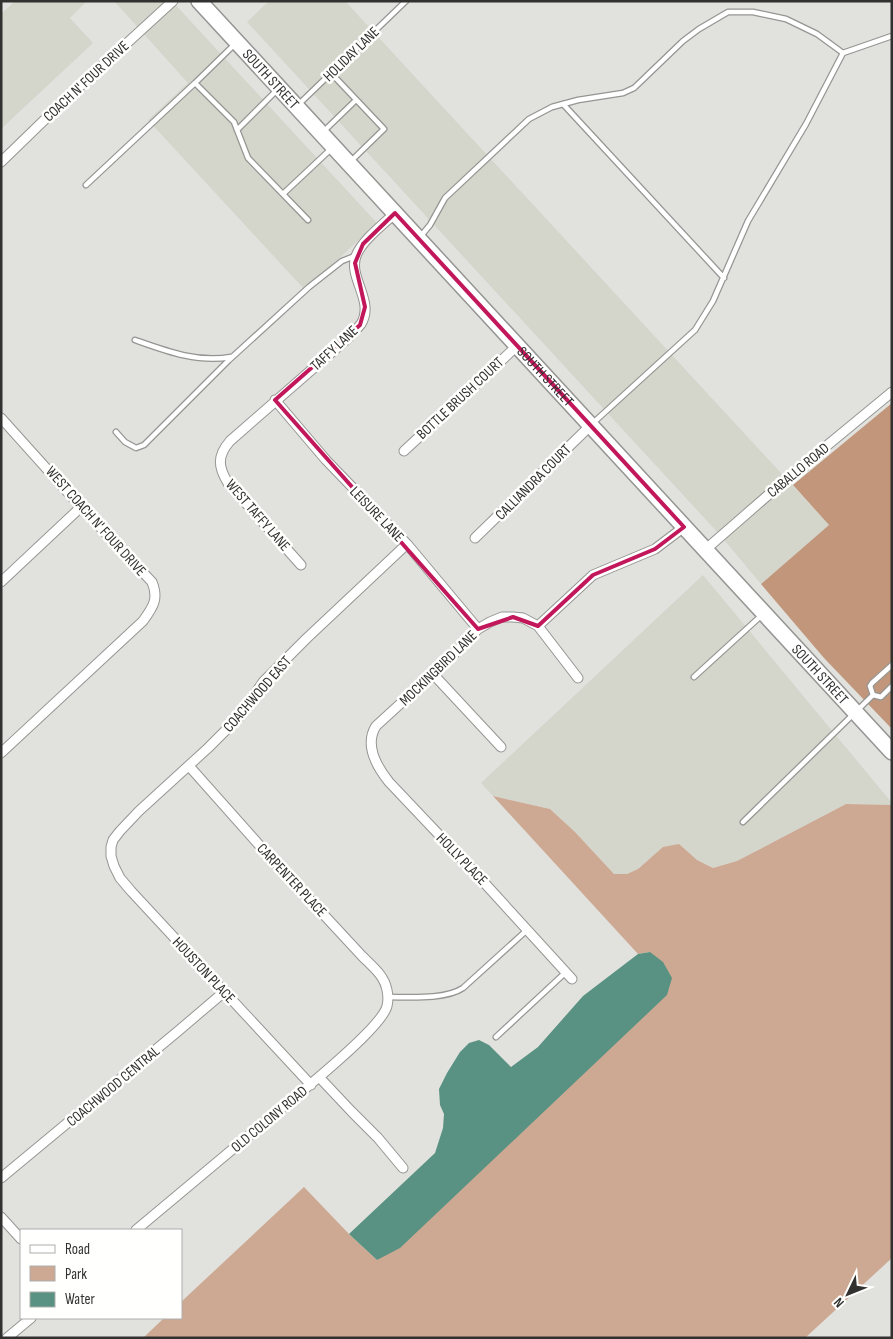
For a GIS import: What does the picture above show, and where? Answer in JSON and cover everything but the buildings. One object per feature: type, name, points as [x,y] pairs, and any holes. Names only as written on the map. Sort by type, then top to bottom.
[{"type":"main road","name":"SOUTH STREET","points":[[207,4],[236,42],[892,752]]},
{"type":"street","name":"COACH N' FOUR DRIVE","points":[[1,162],[66,99],[173,1]]},
{"type":"street","points":[[357,255],[363,244],[395,213]]},
{"type":"street","name":"TAFFY LANE","points":[[220,463],[224,450],[230,441],[348,338],[360,325],[365,307],[355,263],[357,255]]},
{"type":"street","name":"BOTTLE BRUSH COURT","points":[[404,451],[517,346]]},
{"type":"street","name":"CABALLO ROAD","points":[[705,550],[790,476],[892,392]]},
{"type":"street","name":"LEISURE LANE","points":[[275,400],[326,460],[407,544],[478,629]]},
{"type":"street","name":"WEST COACH N' FOUR DRIVE","points":[[1,418],[152,582],[155,589],[155,600],[143,621],[1,753]]},
{"type":"street","name":"CALLIANDRA COURT","points":[[476,538],[590,426]]},
{"type":"street","name":"WEST TAFFY LANE","points":[[220,463],[228,484],[301,564]]},
{"type":"street","points":[[1,582],[81,507]]},
{"type":"street","points":[[578,678],[538,626],[593,575],[655,549],[684,527]]},
{"type":"street","name":"COACHWOOD EAST","points":[[111,847],[113,840],[120,831],[139,811],[240,716],[263,682],[306,638],[407,544]]},
{"type":"street","name":"MOCKINGBIRD LANE","points":[[374,730],[478,629],[490,622],[513,617],[523,618],[538,626]]},
{"type":"street","points":[[433,674],[501,747]]},
{"type":"street","name":"HOLLY PLACE","points":[[374,730],[372,746],[374,758],[380,771],[442,839],[479,876],[569,976]]},
{"type":"street","name":"CARPENTER PLACE","points":[[189,766],[261,847],[378,972],[387,990],[387,997]]},
{"type":"street","name":"HOUSTON PLACE","points":[[111,847],[111,856],[120,878],[310,1085]]},
{"type":"street","name":"COACHWOOD CENTRAL","points":[[1,1178],[224,992]]},
{"type":"street","name":"OLD COLONY ROAD","points":[[137,1229],[320,1077],[349,1050],[384,1012],[387,997]]},
{"type":"street","points":[[320,1077],[378,1138],[403,1168]]},
{"type":"street","points":[[1,1217],[20,1238]]},
{"type":"street","points":[[7,1338],[30,1319]]},
{"type":"lane","name":"HOLIDAY LANE","points":[[296,106],[406,1]]},
{"type":"lane","points":[[418,239],[430,225],[445,198],[529,120],[552,107],[578,100],[624,93],[634,88],[683,41],[728,12],[753,12],[786,19],[817,34],[843,53]]},
{"type":"lane","points":[[590,426],[695,330],[713,302],[748,221],[806,124],[843,53],[892,36]]},
{"type":"lane","points":[[86,185],[236,42]]},
{"type":"lane","points":[[331,73],[384,129],[349,163]]},
{"type":"lane","points":[[195,83],[234,122],[248,158],[308,220]]},
{"type":"lane","points":[[237,130],[279,88]]},
{"type":"lane","points":[[321,134],[356,100]]},
{"type":"lane","points":[[563,104],[724,278]]},
{"type":"lane","points":[[283,194],[334,147]]},
{"type":"lane","points":[[116,432],[125,442],[136,448],[144,445],[232,357],[309,287],[342,260],[357,255]]},
{"type":"lane","points":[[135,340],[194,358],[220,359],[232,357]]},
{"type":"lane","points":[[694,677],[764,613]]},
{"type":"lane","points":[[873,695],[870,686],[892,665]]},
{"type":"lane","points":[[873,695],[881,697],[892,686]]},
{"type":"lane","points":[[743,822],[873,695]]},
{"type":"lane","points":[[387,997],[445,995],[458,992],[527,930]]},
{"type":"lane","points":[[496,1037],[569,976]]},
{"type":"highlighted area","points":[[395,213],[684,527],[655,549],[593,575],[538,626],[513,617],[478,629],[275,400],[360,325],[365,307],[355,263],[363,244]]},
{"type":"shaded area","points":[[15,1],[87,1],[70,18],[93,43],[1,129],[1,14]]},
{"type":"shaded area","points":[[114,1],[172,1],[377,223],[305,290],[148,120],[188,83]]},
{"type":"shaded area","points":[[269,1],[345,1],[829,525],[761,584],[720,535],[247,22]]},
{"type":"shaded area","points":[[892,403],[892,729],[824,658],[761,584],[829,525],[793,485]]},
{"type":"shaded area","points":[[703,575],[892,805],[846,804],[737,861],[713,868],[697,860],[678,844],[648,860],[638,869],[627,874],[614,874],[575,832],[550,809],[493,796],[481,783]]},
{"type":"green space","points":[[493,796],[550,809],[575,832],[614,874],[627,874],[638,869],[663,847],[679,844],[697,860],[713,868],[737,861],[846,804],[892,805],[892,1258],[805,1338],[143,1338],[163,1319],[182,1319],[182,1301],[304,1187],[377,1260],[650,952],[638,954]]},
{"type":"water","points":[[650,952],[663,962],[672,978],[667,995],[400,1248],[377,1260],[349,1234],[435,1153],[443,1128],[444,1114],[440,1105],[439,1089],[460,1052],[469,1043],[479,1040],[489,1045],[511,1067],[538,1047],[583,996],[638,954]]}]
